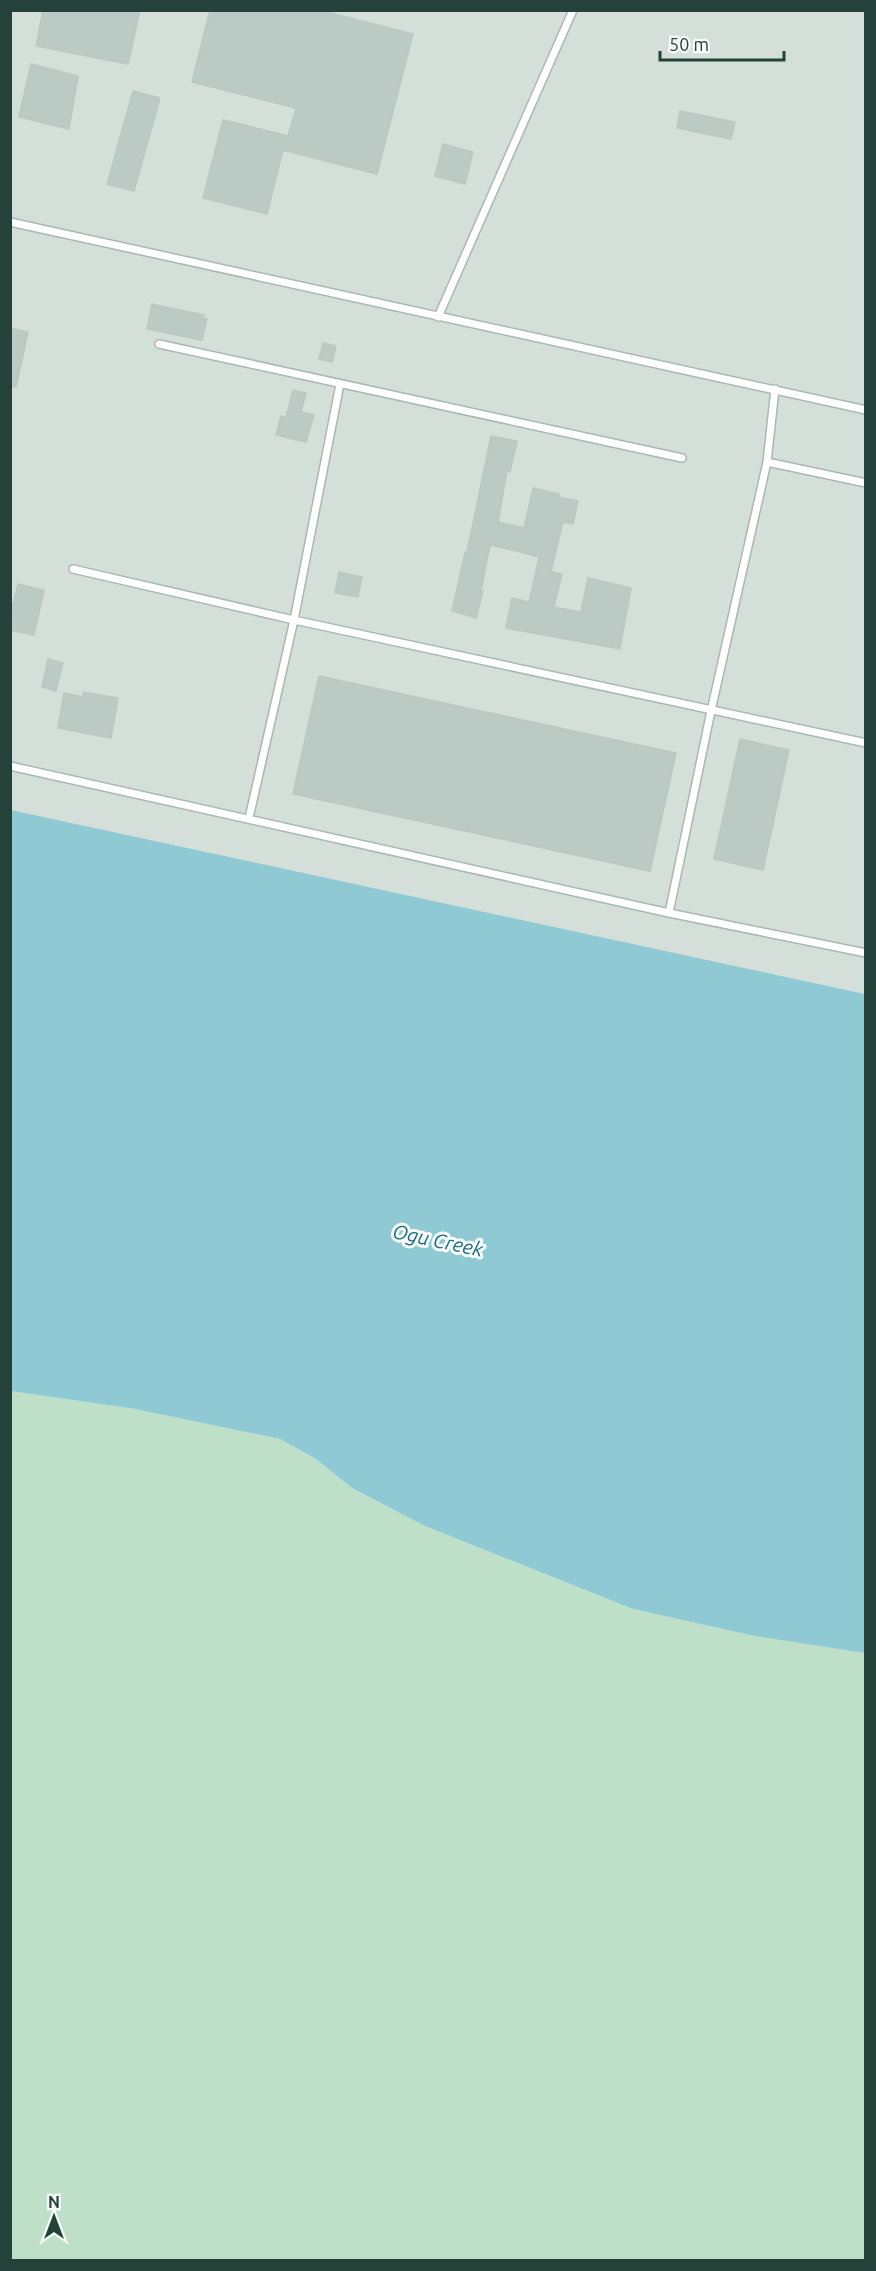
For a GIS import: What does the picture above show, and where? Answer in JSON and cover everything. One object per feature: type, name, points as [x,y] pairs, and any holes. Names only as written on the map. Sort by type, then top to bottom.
[{"type":"lane","points":[[438,317],[573,10]]},
{"type":"lane","points":[[10,222],[866,410]]},
{"type":"lane","points":[[159,344],[682,458]]},
{"type":"lane","points":[[249,818],[294,620],[340,384]]},
{"type":"lane","points":[[669,913],[711,711],[767,462],[775,389]]},
{"type":"lane","points":[[767,462],[866,483]]},
{"type":"lane","points":[[73,569],[294,620],[866,743]]},
{"type":"lane","points":[[10,766],[669,913],[866,953]]},
{"type":"shaded area","points":[[11,11],[865,11],[865,994],[11,810]]},
{"type":"green space","points":[[11,1391],[135,1409],[280,1439],[316,1459],[352,1488],[425,1526],[633,1609],[750,1635],[865,1647],[865,2260],[11,2260]]},
{"type":"water","name":"Ogu Creek","points":[[11,810],[865,994],[865,1653],[750,1635],[633,1609],[425,1526],[352,1488],[316,1459],[280,1439],[135,1409],[11,1391]]},
{"type":"building","points":[[43,10],[140,10],[128,64],[36,46]]},
{"type":"building","points":[[210,10],[319,10],[413,34],[377,174],[283,150],[267,214],[203,198],[223,120],[288,136],[296,108],[192,82]]},
{"type":"building","points":[[31,64],[78,76],[69,129],[19,117]]},
{"type":"building","points":[[133,91],[160,98],[134,191],[107,184]]},
{"type":"building","points":[[680,111],[735,122],[731,139],[677,128]]},
{"type":"building","points":[[443,144],[473,152],[465,184],[435,176]]},
{"type":"building","points":[[152,304],[204,315],[203,319],[207,319],[202,340],[147,329]]},
{"type":"building","points":[[10,328],[28,332],[16,387],[10,386]]},
{"type":"building","points":[[323,343],[336,346],[332,362],[319,359]]},
{"type":"building","points":[[293,390],[306,393],[301,412],[314,415],[306,442],[276,435],[281,416],[286,418]]},
{"type":"building","points":[[491,436],[517,441],[510,472],[507,471],[498,522],[524,528],[533,488],[578,501],[573,524],[563,522],[551,572],[562,574],[554,607],[581,612],[588,578],[631,588],[620,649],[506,628],[512,598],[529,602],[539,557],[517,551],[490,545],[476,618],[452,611],[465,552],[467,552]]},
{"type":"building","points":[[339,572],[362,577],[358,597],[335,593]]},
{"type":"building","points":[[18,584],[44,590],[34,635],[10,630],[10,616]]},
{"type":"building","points":[[48,659],[63,663],[56,691],[42,687]]},
{"type":"building","points":[[319,676],[676,753],[650,871],[293,794]]},
{"type":"building","points":[[83,692],[118,698],[111,738],[58,728],[64,693],[83,697]]},
{"type":"building","points":[[740,739],[789,750],[763,870],[714,859]]}]
